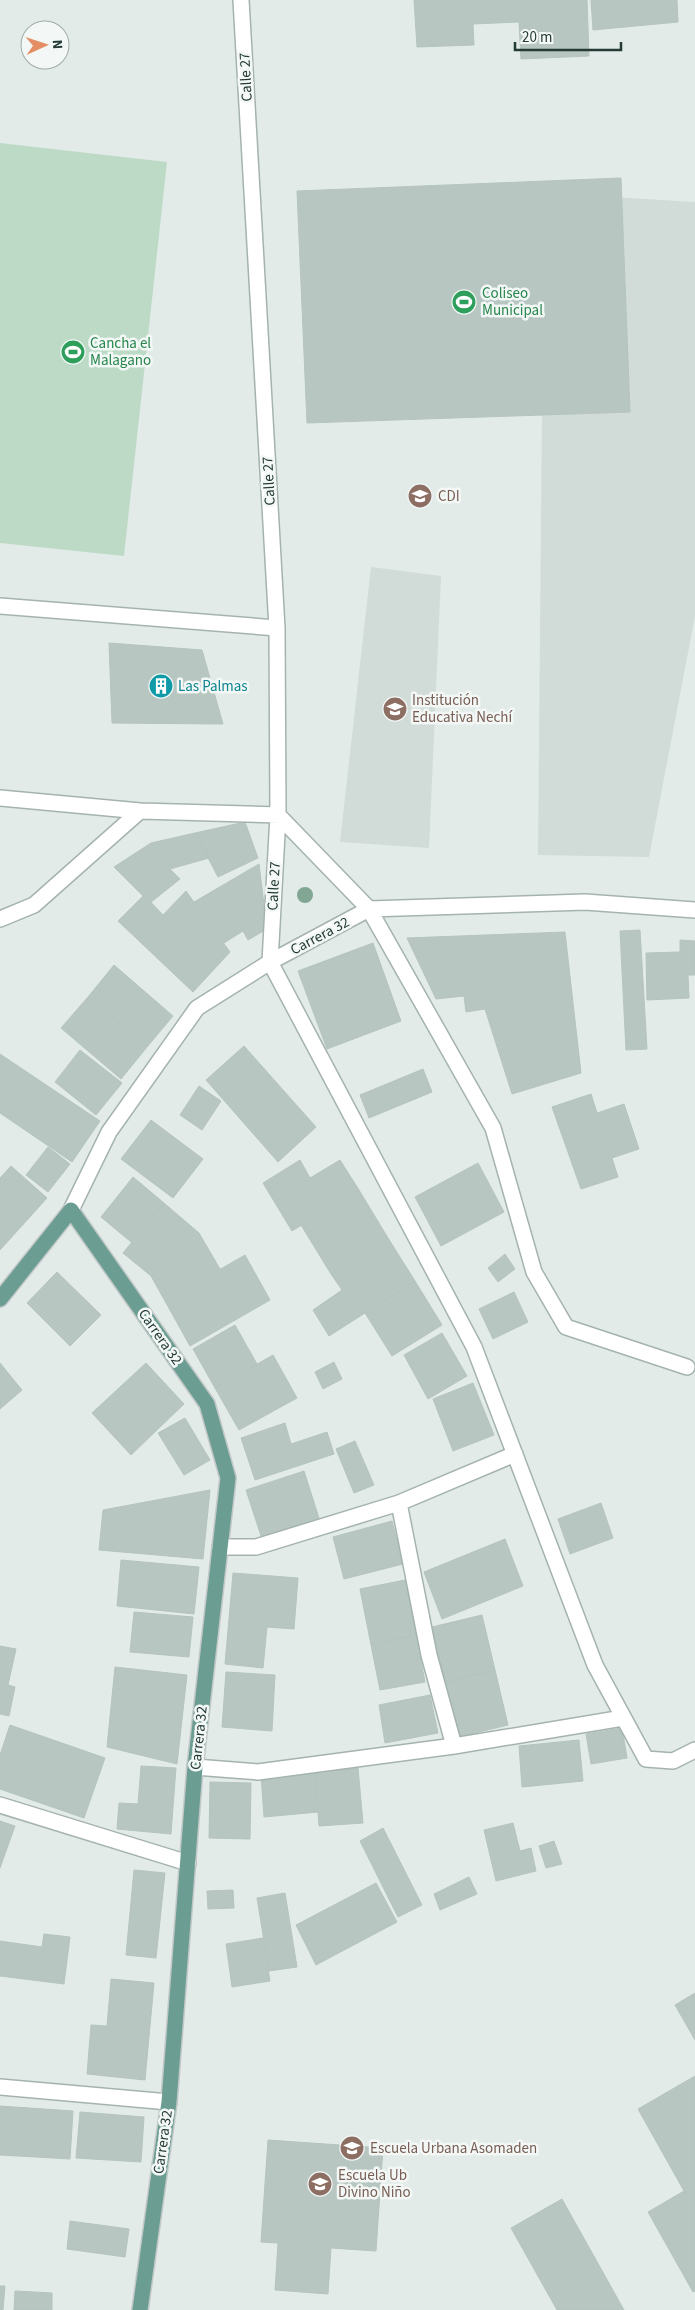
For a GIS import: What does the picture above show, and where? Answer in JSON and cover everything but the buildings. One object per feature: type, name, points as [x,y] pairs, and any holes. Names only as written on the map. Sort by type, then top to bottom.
[{"type":"main road","name":"Carrera 32","points":[[0,1299],[71,1210],[207,1404],[228,1478],[195,1768],[169,2102],[140,2310]]},
{"type":"street","name":"Calle 27","points":[[241,0],[278,628],[278,815],[270,962]]},
{"type":"street","points":[[0,606],[278,628]]},
{"type":"street","points":[[0,798],[140,811],[278,815],[369,909],[493,1128],[534,1272],[566,1327],[687,1367]]},
{"type":"street","points":[[0,919],[34,905],[140,811]]},
{"type":"street","name":"Carrera 32","points":[[71,1210],[109,1132],[197,1008],[270,962],[369,909],[585,902],[695,910]]},
{"type":"street","points":[[270,962],[474,1347],[595,1665],[623,1718],[646,1759],[673,1761],[695,1750]]},
{"type":"street","points":[[220,1547],[256,1547],[399,1503],[514,1454]]},
{"type":"street","points":[[399,1503],[429,1655],[454,1746]]},
{"type":"street","points":[[195,1768],[258,1772],[454,1746],[623,1718]]},
{"type":"street","points":[[0,1805],[188,1863]]},
{"type":"street","points":[[0,2087],[169,2102]]},
{"type":"shaded area","points":[[544,193],[695,202],[695,616],[649,857],[538,855]]},
{"type":"shaded area","name":"Institución Educativa Nechí","points":[[371,567],[441,576],[429,848],[340,842]]},
{"type":"green space","name":"Cancha el Malagano","points":[[0,143],[167,162],[124,556],[0,543]]},
{"type":"place","name":"Coliseo Municipal","points":[[464,302]]},
{"type":"place","name":"Cancha el Malagano","points":[[73,352]]},
{"type":"place","name":"CDI","points":[[420,496]]},
{"type":"place","name":"Las Palmas","points":[[161,686]]},
{"type":"place","name":"Institución Educativa Nechí","points":[[395,709]]},
{"type":"place","name":"Escuela Urbana Asomaden","points":[[352,2148]]},
{"type":"place","name":"Escuela Ub Divino Niño","points":[[320,2184]]}]
